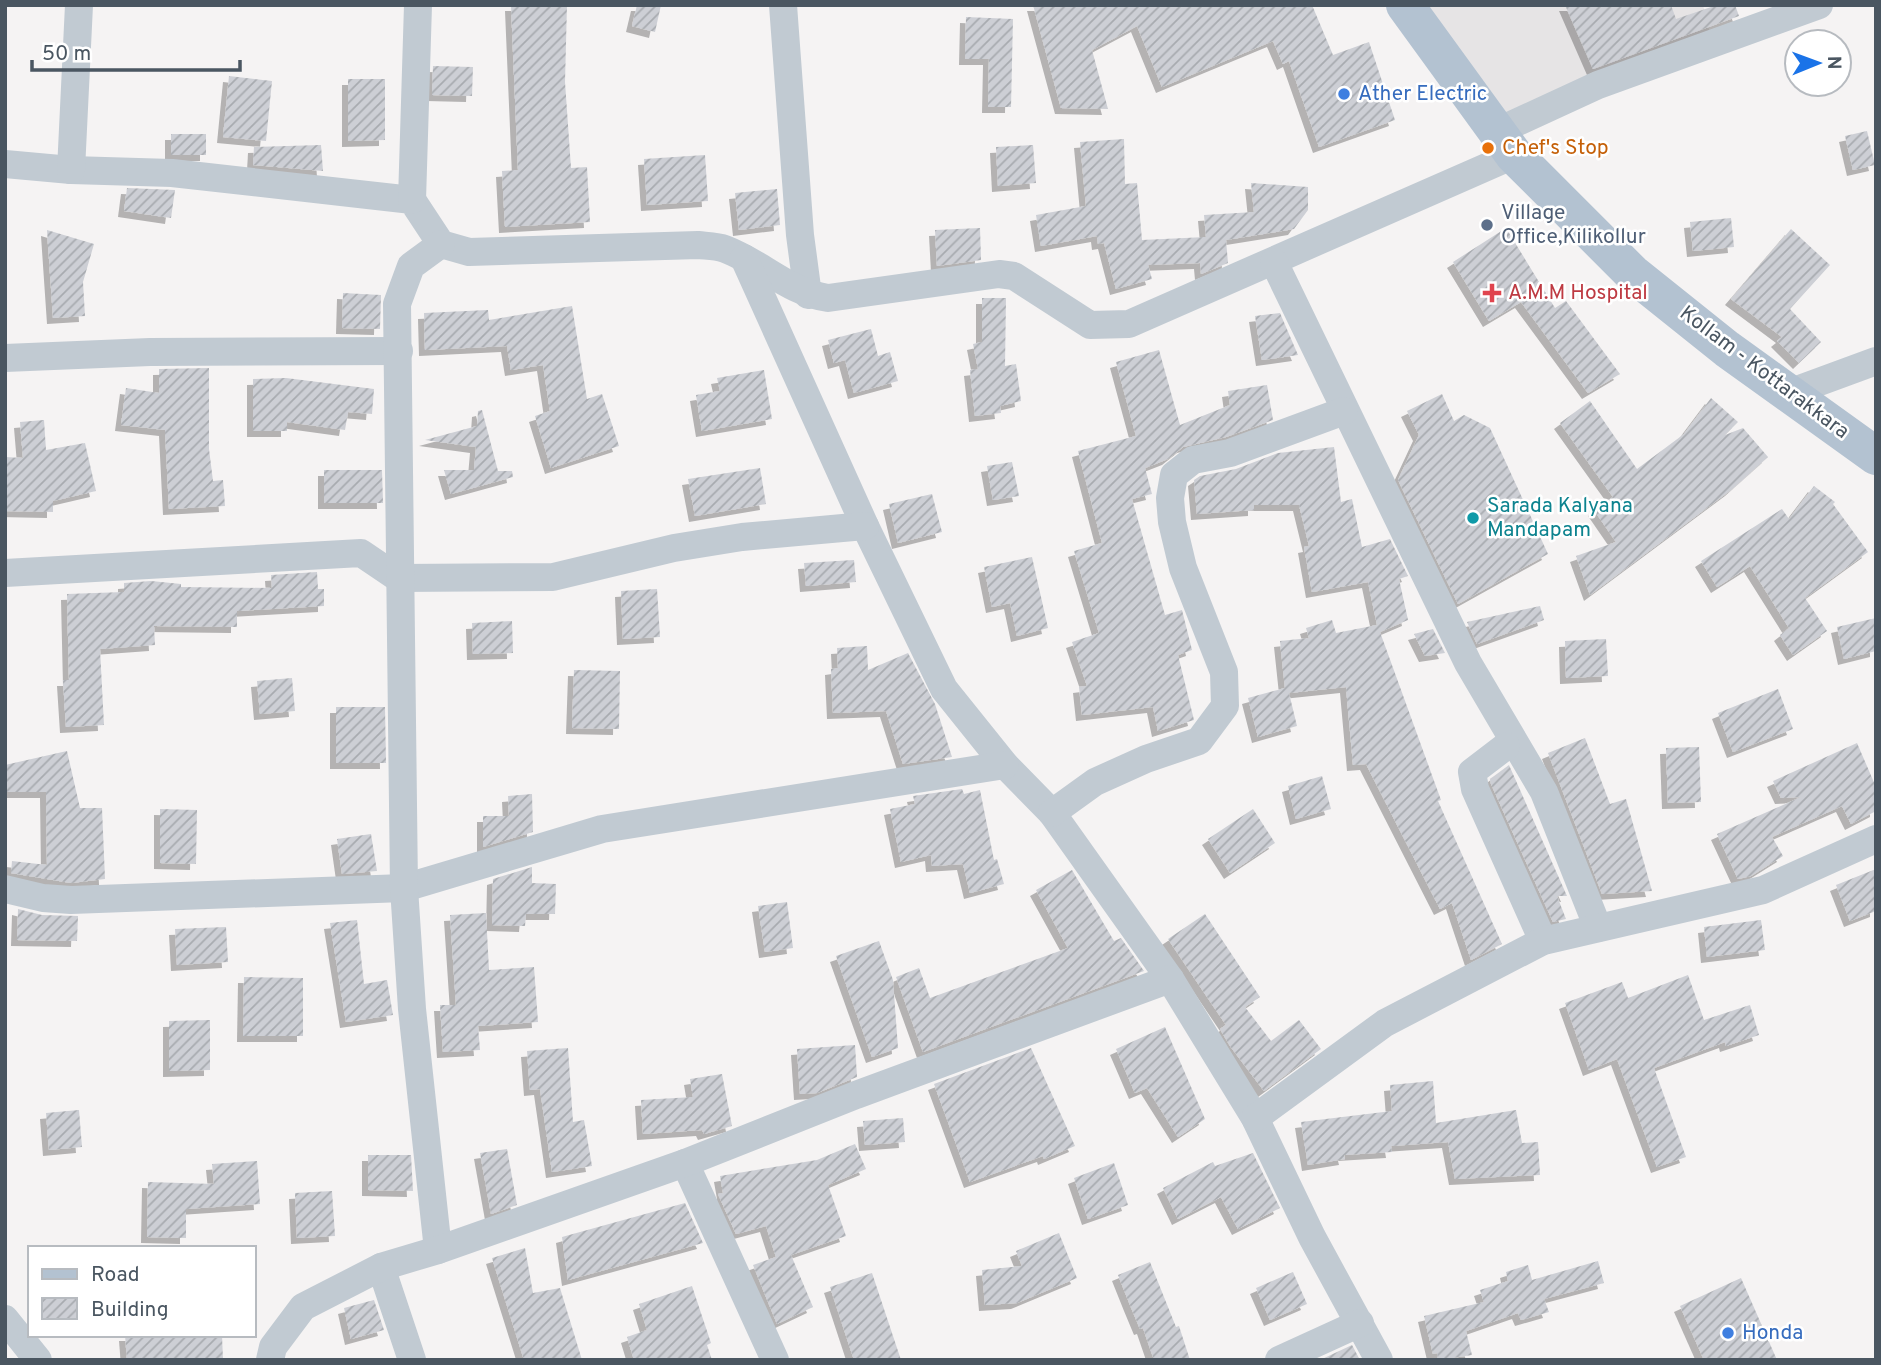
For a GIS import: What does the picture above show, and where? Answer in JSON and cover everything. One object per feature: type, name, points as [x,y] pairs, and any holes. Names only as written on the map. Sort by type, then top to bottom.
[{"type":"main road","name":"Kollam - Kottarakkara","points":[[1405,5],[1505,144],[1632,273],[1876,456]]},
{"type":"street","points":[[71,170],[79,5]]},
{"type":"street","points":[[418,5],[412,200],[441,244],[470,252],[698,245],[724,249],[808,295],[828,298],[999,274],[1014,276],[1090,325],[1110,327],[1129,324],[1274,262],[1505,144],[1598,85],[1819,5]]},
{"type":"street","points":[[783,5],[800,235],[808,295]]},
{"type":"street","points":[[5,164],[71,170],[172,173],[412,200]]},
{"type":"street","points":[[438,1251],[412,1009],[404,888],[398,579],[397,304],[411,266],[441,244]]},
{"type":"street","points":[[744,258],[865,526],[944,689],[1006,765],[1052,813],[1170,979],[1255,1118],[1312,1237],[1379,1360]]},
{"type":"street","points":[[1274,262],[1344,411],[1410,538],[1468,663],[1544,792],[1598,928]]},
{"type":"street","points":[[5,358],[149,352],[399,351]]},
{"type":"street","points":[[1789,393],[1876,361]]},
{"type":"street","points":[[1052,813],[1095,782],[1146,759],[1199,741],[1225,706],[1223,672],[1183,568],[1172,523],[1170,498],[1174,475],[1193,460],[1230,453],[1344,411]]},
{"type":"street","points":[[5,573],[361,553],[398,579],[553,577],[674,548],[729,539],[865,526]]},
{"type":"street","points":[[1506,746],[1472,772],[1475,789],[1543,941]]},
{"type":"street","points":[[5,889],[43,898],[71,900],[404,888],[602,829],[1006,765]]},
{"type":"street","points":[[1255,1118],[1385,1023],[1543,941],[1763,890],[1876,839]]},
{"type":"street","points":[[270,1360],[273,1347],[303,1307],[381,1267],[438,1251],[685,1163],[856,1095],[1170,979]]},
{"type":"street","points":[[685,1163],[775,1360]]},
{"type":"street","points":[[381,1267],[412,1360]]},
{"type":"street","points":[[5,1319],[38,1360]]},
{"type":"street","points":[[1279,1360],[1360,1324]]},
{"type":"shaded area","points":[[1428,5],[1703,5],[1711,37],[1501,120]]},
{"type":"building","points":[[511,5],[567,5],[565,82],[571,168],[587,167],[590,222],[505,227],[502,171],[518,170]]},
{"type":"building","points":[[637,5],[661,5],[655,32],[632,26]]},
{"type":"building","points":[[1033,5],[1312,5],[1333,55],[1369,42],[1395,120],[1319,147],[1289,61],[1283,64],[1273,41],[1162,87],[1137,26],[1092,50],[1108,109],[1061,108]]},
{"type":"building","points":[[1565,5],[1671,5],[1676,19],[1717,5],[1735,5],[1739,16],[1593,69]]},
{"type":"building","points":[[966,17],[1013,19],[1011,107],[988,107],[989,59],[965,59]]},
{"type":"building","points":[[433,66],[473,67],[472,96],[432,95]]},
{"type":"building","points":[[229,76],[272,81],[266,141],[223,137]]},
{"type":"building","points":[[348,79],[385,79],[385,140],[348,141]]},
{"type":"building","points":[[1867,131],[1875,165],[1853,170],[1845,136]]},
{"type":"building","points":[[171,134],[206,134],[206,155],[171,155]]},
{"type":"building","points":[[1124,139],[1125,184],[1137,183],[1142,240],[1206,237],[1204,215],[1254,212],[1251,183],[1308,187],[1308,210],[1294,229],[1226,240],[1228,263],[1201,274],[1200,263],[1148,265],[1152,279],[1116,289],[1104,243],[1098,244],[1097,236],[1041,246],[1036,215],[1086,206],[1080,142]]},
{"type":"building","points":[[321,145],[323,171],[253,165],[254,147]]},
{"type":"building","points":[[1033,145],[1036,183],[998,186],[996,147]]},
{"type":"building","points":[[705,155],[708,201],[647,205],[644,159]]},
{"type":"building","points":[[127,188],[175,190],[171,218],[124,211]]},
{"type":"building","points":[[777,189],[780,225],[739,230],[735,193]]},
{"type":"building","points":[[1731,218],[1734,247],[1693,251],[1690,222]]},
{"type":"building","points":[[980,228],[981,260],[937,266],[935,230]]},
{"type":"building","points":[[1506,228],[1555,308],[1566,301],[1620,374],[1588,393],[1521,302],[1489,321],[1453,262]]},
{"type":"building","points":[[1791,229],[1830,265],[1790,309],[1821,342],[1799,363],[1777,341],[1782,337],[1731,299]]},
{"type":"building","points":[[47,230],[94,244],[83,282],[85,316],[53,318]]},
{"type":"building","points":[[343,293],[381,295],[380,329],[342,328]]},
{"type":"building","points":[[982,298],[1006,298],[1005,366],[1016,364],[1021,401],[1000,406],[1001,413],[975,416],[970,370],[978,369],[973,344],[982,342]]},
{"type":"building","points":[[572,306],[587,399],[602,394],[619,446],[551,468],[535,416],[550,411],[543,365],[511,370],[507,346],[425,350],[424,313],[488,310],[489,320]]},
{"type":"building","points":[[1280,313],[1298,355],[1262,360],[1255,316]]},
{"type":"building","points":[[871,329],[878,356],[890,352],[898,381],[854,393],[845,360],[834,363],[828,340]]},
{"type":"building","points":[[1159,350],[1180,425],[1230,405],[1228,391],[1267,385],[1273,420],[1226,437],[1183,447],[1168,459],[1145,468],[1152,494],[1132,499],[1165,615],[1182,610],[1192,650],[1178,655],[1194,720],[1158,731],[1153,707],[1082,715],[1079,687],[1087,686],[1072,642],[1099,633],[1074,551],[1102,543],[1078,451],[1136,436],[1116,362]]},
{"type":"building","points":[[209,368],[209,449],[213,481],[223,480],[225,506],[169,509],[165,430],[121,425],[126,388],[159,393],[159,369]]},
{"type":"building","points":[[764,370],[772,419],[702,431],[696,395],[720,391],[717,378]]},
{"type":"building","points":[[286,378],[374,389],[372,414],[348,412],[345,430],[287,422],[287,431],[253,431],[253,379]]},
{"type":"building","name":"Sarada Kalyana Mandapam","points":[[1442,394],[1454,421],[1464,415],[1490,428],[1548,554],[1458,604],[1398,480],[1419,435],[1407,411]]},
{"type":"building","points":[[1711,398],[1738,422],[1725,435],[1743,428],[1768,457],[1731,490],[1590,595],[1576,556],[1616,542],[1594,510],[1613,497],[1560,423],[1590,401],[1637,469],[1684,434]]},
{"type":"building","points":[[482,410],[498,471],[512,471],[513,477],[451,494],[444,470],[474,470],[476,447],[425,440],[477,426],[478,411]]},
{"type":"building","points":[[44,420],[46,450],[85,443],[96,491],[53,501],[53,512],[5,511],[5,457],[23,458],[20,422]]},
{"type":"building","points":[[1334,447],[1341,502],[1352,499],[1362,547],[1390,539],[1408,576],[1399,579],[1408,620],[1380,632],[1441,800],[1438,801],[1502,944],[1471,960],[1452,903],[1440,909],[1366,764],[1353,765],[1346,687],[1289,693],[1297,726],[1258,737],[1248,698],[1285,688],[1280,641],[1309,638],[1306,628],[1332,620],[1336,633],[1377,625],[1368,582],[1312,592],[1304,547],[1309,546],[1299,505],[1254,505],[1254,510],[1197,514],[1194,480],[1200,476],[1236,469],[1278,453]]},
{"type":"building","points":[[1012,462],[1019,496],[993,500],[987,466]]},
{"type":"building","points":[[760,468],[766,504],[695,516],[688,479]]},
{"type":"building","points":[[324,470],[382,470],[383,503],[324,503]]},
{"type":"building","points":[[1814,486],[1835,502],[1833,504],[1868,552],[1805,598],[1827,631],[1793,655],[1780,635],[1789,628],[1750,566],[1717,587],[1701,561],[1782,509],[1789,519]]},
{"type":"building","points":[[932,494],[942,532],[898,543],[889,504]]},
{"type":"building","points":[[1032,557],[1048,628],[1017,636],[1010,603],[992,607],[984,567]]},
{"type":"building","points":[[854,560],[856,582],[806,586],[804,563]]},
{"type":"building","points":[[317,572],[318,589],[324,589],[324,606],[237,611],[237,627],[154,626],[155,645],[100,649],[104,725],[66,727],[63,680],[69,680],[67,594],[124,592],[124,583],[151,581],[181,584],[181,587],[272,588],[271,575]]},
{"type":"building","points":[[657,589],[660,637],[623,639],[621,591]]},
{"type":"building","points":[[1540,606],[1544,620],[1477,644],[1467,622]]},
{"type":"building","points":[[1876,618],[1876,651],[1844,659],[1837,627]]},
{"type":"building","points":[[512,621],[513,653],[473,654],[472,623]]},
{"type":"building","points":[[1433,629],[1445,653],[1425,656],[1414,634]]},
{"type":"building","points":[[1606,639],[1608,676],[1566,678],[1565,641]]},
{"type":"building","points":[[867,646],[868,670],[908,653],[935,704],[952,757],[903,764],[886,711],[833,713],[831,669],[838,668],[837,648]]},
{"type":"building","points":[[574,670],[620,671],[619,729],[572,728]]},
{"type":"building","points":[[292,678],[295,711],[260,714],[257,681]]},
{"type":"building","points":[[1778,689],[1793,729],[1733,752],[1718,713]]},
{"type":"building","points":[[336,707],[385,707],[386,763],[336,763]]},
{"type":"building","points":[[1585,738],[1610,804],[1626,799],[1652,891],[1602,894],[1548,753]]},
{"type":"building","points":[[1857,743],[1876,787],[1876,811],[1851,824],[1842,806],[1772,837],[1783,856],[1751,876],[1738,879],[1717,834],[1801,797],[1781,798],[1773,781]]},
{"type":"building","points":[[1699,747],[1701,802],[1668,803],[1666,748]]},
{"type":"building","points":[[67,751],[80,808],[102,808],[105,879],[71,883],[11,873],[12,861],[47,865],[46,792],[5,792],[5,765]]},
{"type":"building","points":[[1509,765],[1567,896],[1557,896],[1566,919],[1553,922],[1491,784],[1490,779]]},
{"type":"building","points":[[1322,776],[1331,809],[1296,819],[1288,786]]},
{"type":"building","points":[[962,789],[964,794],[980,790],[994,860],[997,859],[1004,884],[970,893],[963,864],[932,866],[931,855],[901,862],[890,809],[915,804],[913,796]]},
{"type":"building","points":[[532,794],[533,832],[483,847],[483,816],[509,816],[508,796]]},
{"type":"building","points":[[160,809],[197,810],[196,864],[160,863]]},
{"type":"building","points":[[1253,809],[1275,843],[1230,873],[1208,839]]},
{"type":"building","points":[[371,834],[377,871],[342,874],[337,839]]},
{"type":"building","points":[[532,867],[532,883],[556,884],[555,914],[526,914],[525,926],[492,925],[493,879]]},
{"type":"building","points":[[1876,869],[1876,911],[1850,921],[1836,885]]},
{"type":"building","points":[[1072,870],[1114,941],[1121,938],[1144,971],[923,1052],[896,977],[919,968],[930,998],[1068,948],[1036,890]]},
{"type":"building","points":[[787,902],[793,948],[765,952],[758,906]]},
{"type":"building","points":[[18,909],[42,915],[78,916],[77,941],[17,940]]},
{"type":"building","points":[[486,913],[489,970],[534,967],[538,1022],[478,1026],[480,1050],[443,1052],[440,1005],[456,1005],[450,915]]},
{"type":"building","points":[[1205,914],[1260,997],[1245,1007],[1271,1041],[1299,1020],[1321,1049],[1264,1091],[1230,1046],[1220,1029],[1226,1025],[1168,939]]},
{"type":"building","points":[[357,920],[364,984],[387,980],[393,1015],[346,1022],[330,923]]},
{"type":"building","points":[[1761,920],[1765,950],[1707,957],[1704,927]]},
{"type":"building","points":[[226,927],[228,962],[177,965],[175,929]]},
{"type":"building","points":[[879,941],[893,980],[898,1048],[872,1057],[836,956]]},
{"type":"building","points":[[1688,975],[1704,1020],[1750,1005],[1759,1035],[1726,1046],[1725,1042],[1654,1068],[1686,1157],[1657,1167],[1617,1059],[1589,1070],[1565,1003],[1622,982],[1628,998]]},
{"type":"building","points":[[244,977],[303,978],[303,1036],[243,1036]]},
{"type":"building","points":[[210,1020],[210,1070],[169,1071],[169,1021]]},
{"type":"building","points":[[1165,1027],[1205,1119],[1178,1137],[1147,1088],[1135,1093],[1116,1049]]},
{"type":"building","points":[[855,1045],[857,1077],[817,1093],[800,1094],[797,1049]]},
{"type":"building","points":[[568,1048],[573,1122],[584,1120],[592,1166],[552,1172],[540,1089],[530,1090],[527,1051]]},
{"type":"building","points":[[1031,1048],[1075,1146],[1044,1159],[1043,1156],[970,1182],[934,1084]]},
{"type":"building","points":[[722,1074],[732,1126],[704,1134],[702,1130],[643,1134],[641,1100],[693,1097],[690,1079]]},
{"type":"building","points":[[1433,1081],[1436,1123],[1516,1110],[1522,1143],[1538,1142],[1540,1175],[1455,1179],[1448,1142],[1391,1146],[1392,1152],[1344,1155],[1345,1159],[1308,1165],[1301,1122],[1392,1111],[1390,1085]]},
{"type":"building","points":[[79,1110],[82,1147],[49,1150],[46,1113]]},
{"type":"building","points":[[903,1118],[905,1142],[865,1145],[863,1121]]},
{"type":"building","points":[[855,1144],[866,1169],[828,1185],[846,1236],[791,1255],[813,1307],[777,1324],[753,1265],[776,1257],[766,1226],[736,1234],[718,1194],[723,1193],[720,1176],[817,1160]]},
{"type":"building","points":[[507,1149],[517,1205],[491,1214],[480,1153]]},
{"type":"building","points":[[1253,1153],[1280,1208],[1238,1229],[1221,1197],[1178,1219],[1163,1188],[1213,1162],[1215,1166]]},
{"type":"building","points":[[368,1155],[411,1155],[413,1191],[368,1190]]},
{"type":"building","points":[[257,1161],[260,1204],[186,1209],[186,1238],[147,1237],[148,1182],[214,1184],[212,1164]]},
{"type":"building","points":[[1114,1163],[1128,1205],[1088,1219],[1074,1178]]},
{"type":"building","points":[[332,1191],[335,1236],[297,1238],[295,1193]]},
{"type":"building","points":[[685,1203],[703,1243],[568,1280],[562,1237]]},
{"type":"building","points":[[1059,1233],[1077,1278],[1017,1303],[985,1305],[982,1270],[1022,1266],[1016,1251]]},
{"type":"building","points":[[525,1248],[533,1293],[560,1288],[582,1360],[524,1360],[492,1258]]},
{"type":"building","points":[[1598,1261],[1604,1283],[1544,1299],[1549,1312],[1521,1320],[1518,1313],[1466,1331],[1472,1355],[1438,1360],[1437,1353],[1433,1354],[1424,1316],[1484,1302],[1480,1290],[1508,1281],[1506,1272],[1528,1265],[1532,1280]]},
{"type":"building","points":[[1150,1262],[1176,1327],[1179,1326],[1190,1360],[1154,1360],[1143,1328],[1140,1329],[1130,1305],[1118,1275]]},
{"type":"building","points":[[1293,1272],[1307,1304],[1270,1320],[1256,1288]]},
{"type":"building","points":[[872,1273],[901,1360],[854,1360],[830,1287]]},
{"type":"building","name":"Honda","points":[[1741,1278],[1777,1360],[1704,1360],[1680,1306]]},
{"type":"building","points":[[692,1286],[711,1343],[707,1345],[712,1360],[634,1360],[627,1337],[647,1330],[639,1304]]},
{"type":"building","points":[[374,1300],[384,1330],[351,1339],[344,1308]]},
{"type":"building","points":[[125,1337],[222,1337],[223,1360],[127,1360]]},
{"type":"building","points":[[1352,1345],[1360,1360],[1320,1360]]},
{"type":"place","name":"Ather Electric","points":[[1344,94]]},
{"type":"place","name":"Chef's Stop","points":[[1488,148]]},
{"type":"place","name":"Village Office,Kilikollur","points":[[1487,225]]},
{"type":"place","name":"A.M.M Hospital","points":[[1492,293]]},
{"type":"place","name":"Sarada Kalyana Mandapam","points":[[1473,518]]},
{"type":"place","name":"Honda","points":[[1728,1333]]}]
